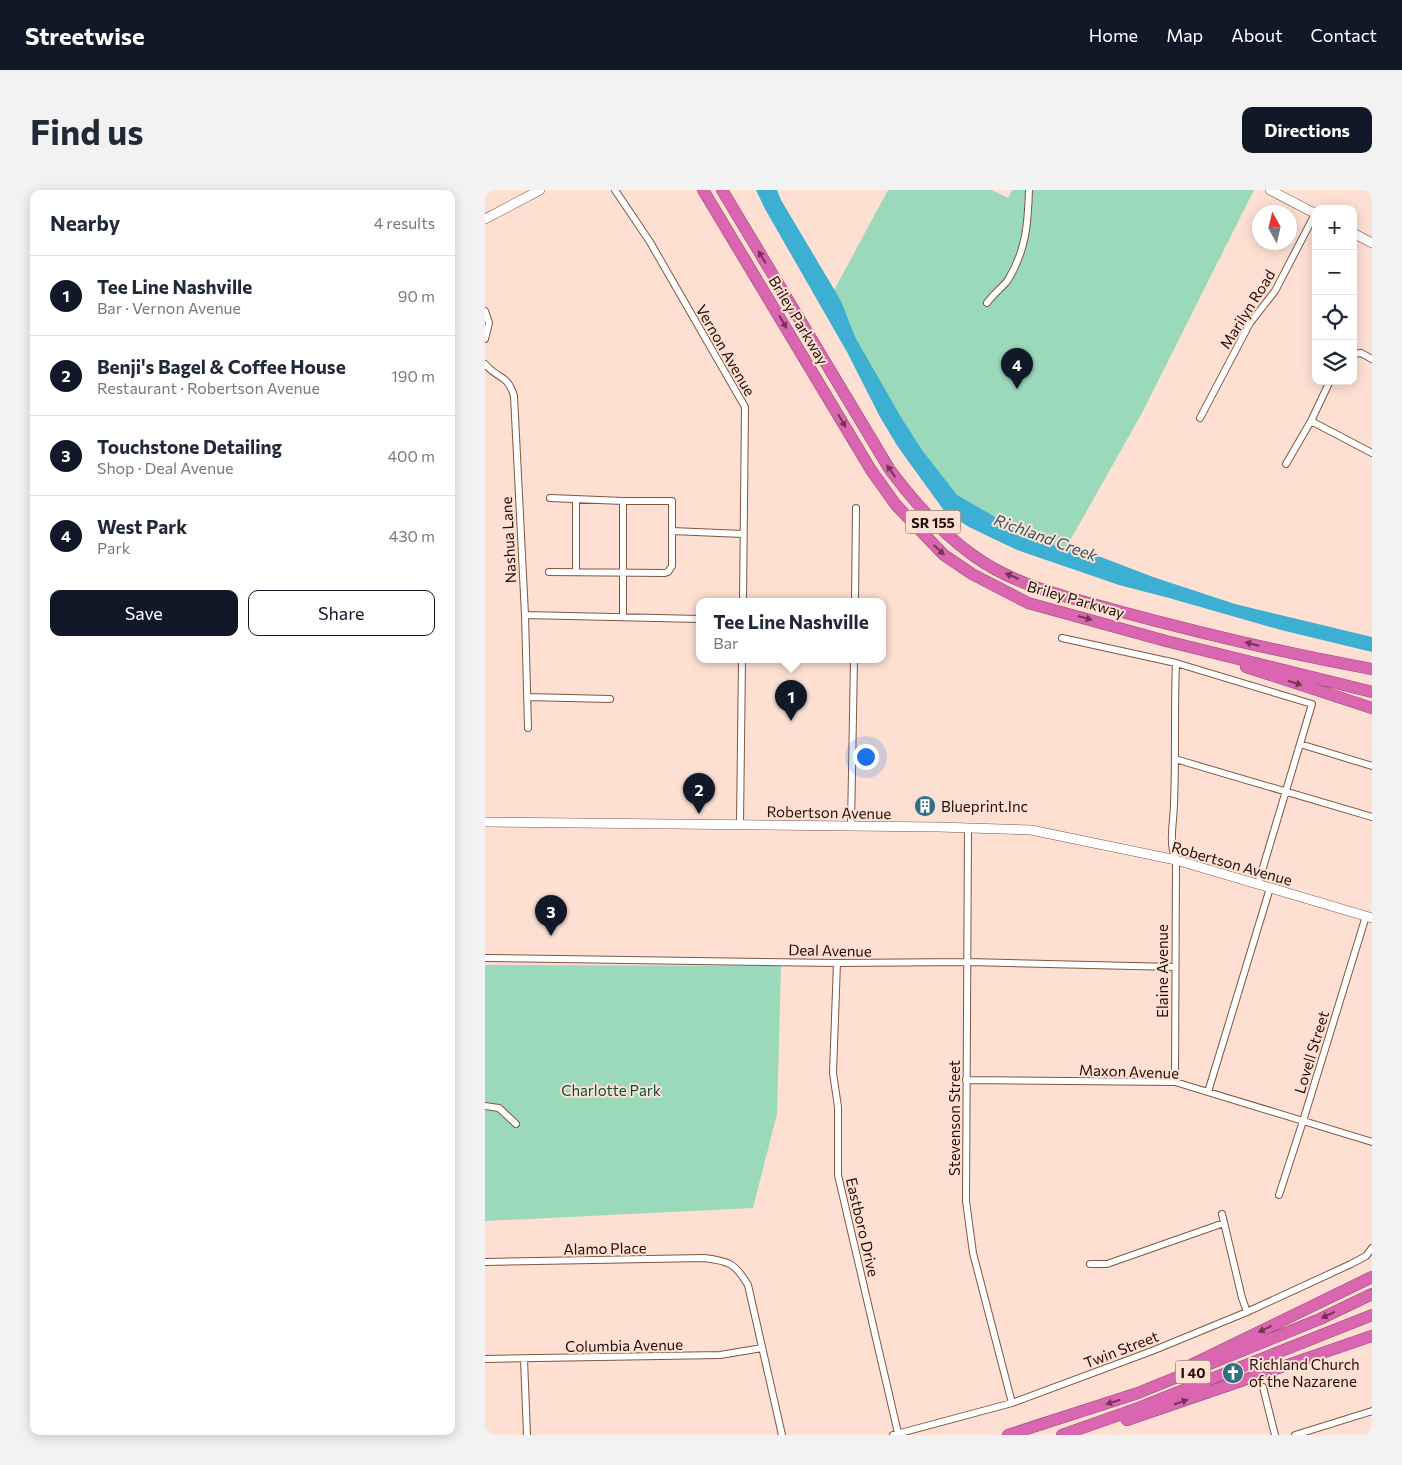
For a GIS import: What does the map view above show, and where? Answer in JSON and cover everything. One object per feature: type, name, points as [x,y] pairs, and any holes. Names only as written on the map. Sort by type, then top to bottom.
[{"type":"highway","name":"Briley Parkway","points":[[703,190],[871,470],[896,505],[944,555],[972,574],[1028,603],[1166,641],[1372,692]]},
{"type":"highway","name":"Briley Parkway","points":[[721,190],[890,470],[914,502],[948,536],[975,557],[1006,574],[1045,591],[1163,623],[1299,656],[1372,669]]},
{"type":"highway","points":[[1166,641],[1372,708]]},
{"type":"highway","points":[[1299,656],[1372,677]]},
{"type":"highway","points":[[1138,1393],[1193,1364],[1372,1277]]},
{"type":"highway","name":"I 40","points":[[1008,1435],[1138,1393],[1320,1319],[1372,1294]]},
{"type":"highway","name":"I 40","points":[[1062,1435],[1133,1410],[1372,1313]]},
{"type":"highway","points":[[1067,1435],[1134,1418],[1372,1336]]},
{"type":"street","points":[[485,219],[540,190]]},
{"type":"street","name":"Vernon Avenue","points":[[615,190],[650,242],[745,407],[743,598]]},
{"type":"street","points":[[987,303],[1007,280],[1020,254],[1027,230],[1029,190]]},
{"type":"street","points":[[1270,190],[1312,212]]},
{"type":"street","name":"Marilyn Road","points":[[1199,418],[1250,323],[1275,291],[1312,220]]},
{"type":"street","points":[[1357,235],[1372,243]]},
{"type":"street","points":[[485,311],[489,323],[485,339]]},
{"type":"street","points":[[1357,354],[1372,359]]},
{"type":"street","name":"Nashua Lane","points":[[485,364],[492,372],[507,380],[511,385],[514,396],[525,615],[528,728]]},
{"type":"street","points":[[1286,464],[1311,422],[1328,385]]},
{"type":"street","points":[[1311,422],[1372,453]]},
{"type":"street","points":[[549,572],[668,572],[672,566],[672,501],[550,498]]},
{"type":"street","points":[[576,499],[576,572]]},
{"type":"street","points":[[623,501],[623,617]]},
{"type":"street","points":[[855,598],[856,508]]},
{"type":"street","points":[[672,531],[743,534]]},
{"type":"street","points":[[525,615],[696,619]]},
{"type":"street","points":[[1063,638],[1176,663],[1311,704],[1258,884]]},
{"type":"street","points":[[740,824],[742,663]]},
{"type":"street","points":[[851,826],[854,663]]},
{"type":"street","name":"Elaine Avenue","points":[[1175,1082],[1176,860],[1172,850],[1176,663]]},
{"type":"street","points":[[527,697],[610,698]]},
{"type":"street","points":[[1300,744],[1372,766]]},
{"type":"street","points":[[1175,759],[1372,817]]},
{"type":"street","name":"Robertson Avenue","points":[[485,822],[740,824],[1031,830],[1176,860],[1369,917]]},
{"type":"street","name":"Stevenson Street","points":[[968,828],[966,1202],[973,1254],[1013,1403]]},
{"type":"street","points":[[1208,1092],[1271,888]]},
{"type":"street","name":"Lovell Street","points":[[1279,1195],[1369,917]]},
{"type":"street","name":"Deal Avenue","points":[[485,958],[837,963],[968,962],[1175,967]]},
{"type":"street","name":"Eastboro Drive","points":[[837,963],[833,1073],[838,1107],[837,1175],[896,1434]]},
{"type":"street","name":"Maxon Avenue","points":[[966,1080],[1175,1082],[1372,1142]]},
{"type":"street","points":[[485,1106],[499,1108],[517,1124]]},
{"type":"street","points":[[1222,1214],[1247,1312]]},
{"type":"street","points":[[1090,1264],[1107,1264],[1224,1223]]},
{"type":"street","name":"Twin Street","points":[[896,1434],[1013,1403],[1151,1351],[1247,1312],[1351,1264],[1366,1256],[1372,1248]]},
{"type":"street","name":"Alamo Place","points":[[485,1262],[704,1258],[725,1261],[740,1271],[748,1285],[762,1348]]},
{"type":"street","points":[[762,1348],[782,1435]]},
{"type":"street","name":"Columbia Avenue","points":[[485,1359],[720,1355],[762,1348]]},
{"type":"street","points":[[524,1359],[527,1435]]},
{"type":"street","points":[[1263,1387],[1275,1435]]},
{"type":"street","points":[[1295,1435],[1372,1411]]},
{"type":"green space","points":[[888,190],[992,190],[1008,198],[1012,190],[1254,190],[1142,413],[1063,553],[949,495],[900,430],[832,294]]},
{"type":"green space","name":"Charlotte Park","points":[[485,965],[781,966],[777,1114],[753,1208],[485,1221]]},
{"type":"water","points":[[756,190],[777,190],[781,200],[841,301],[855,337],[902,419],[922,450],[957,495],[1016,529],[1049,544],[1101,557],[1153,577],[1235,604],[1372,637],[1372,652],[1281,630],[1119,585],[1017,550],[969,527],[945,512],[898,447],[880,417],[847,352]]},
{"type":"place","name":"West Park","points":[[1017,389]]},
{"type":"place","name":"Tee Line Nashville","points":[[791,721]]},
{"type":"place","name":"Blueprint.Inc","points":[[925,806]]},
{"type":"place","name":"Benji's Bagel & Coffee House","points":[[699,814]]},
{"type":"place","name":"Touchstone Detailing","points":[[551,936]]},
{"type":"place","name":"Richland Church of the Nazarene","points":[[1233,1373]]},
{"type":"water label","name":"Richland Creek","points":[[1046,537]]}]
